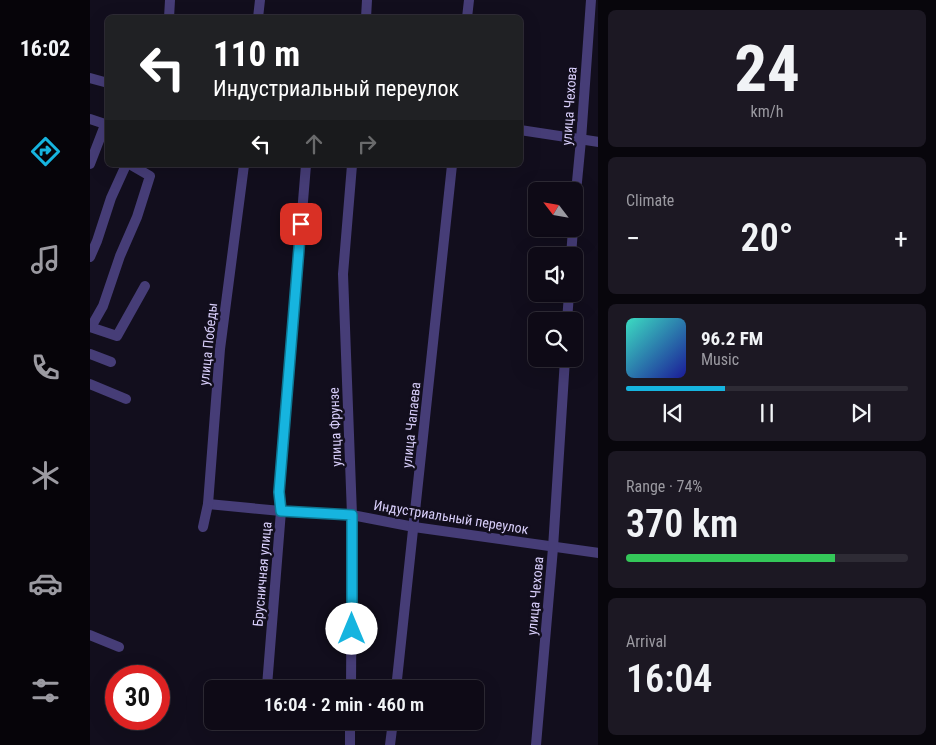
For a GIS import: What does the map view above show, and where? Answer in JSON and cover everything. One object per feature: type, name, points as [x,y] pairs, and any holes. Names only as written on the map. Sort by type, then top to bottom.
[{"type":"street","points":[[169,15],[170,0]]},
{"type":"street","points":[[258,15],[260,0]]},
{"type":"street","points":[[366,15],[367,0]]},
{"type":"street","points":[[467,15],[469,0]]},
{"type":"street","name":"улица Чехова","points":[[577,182],[591,0]]},
{"type":"street","points":[[90,78],[105,82]]},
{"type":"street","points":[[90,120],[105,125]]},
{"type":"street","points":[[90,164],[105,127]]},
{"type":"street","points":[[523,130],[598,142]]},
{"type":"street","points":[[90,257],[111,198],[125,167]]},
{"type":"street","points":[[134,167],[150,176],[137,217],[120,256],[103,306],[91,327],[117,336],[145,286]]},
{"type":"street","name":"улица Победы","points":[[203,527],[208,504],[220,349],[244,167]]},
{"type":"street","name":"Брусничная улица","points":[[267,680],[281,511],[279,492],[306,167]]},
{"type":"street","name":"улица Фрунзе","points":[[352,167],[343,274],[352,515],[352,680]]},
{"type":"street","name":"улица Чапаева","points":[[397,680],[452,167]]},
{"type":"street","points":[[90,354],[111,362]]},
{"type":"street","name":"улица Чехова","points":[[536,745],[554,548],[565,367]]},
{"type":"street","points":[[90,384],[126,398]]},
{"type":"street","name":"Индустриальный переулок","points":[[208,504],[352,515],[414,527],[598,553]]},
{"type":"street","points":[[90,635],[118,647]]},
{"type":"street","points":[[350,730],[350,745]]},
{"type":"street","points":[[390,745],[391,730]]},
{"type":"route","points":[[301,224],[279,492],[281,511],[352,515],[352,629]]}]
